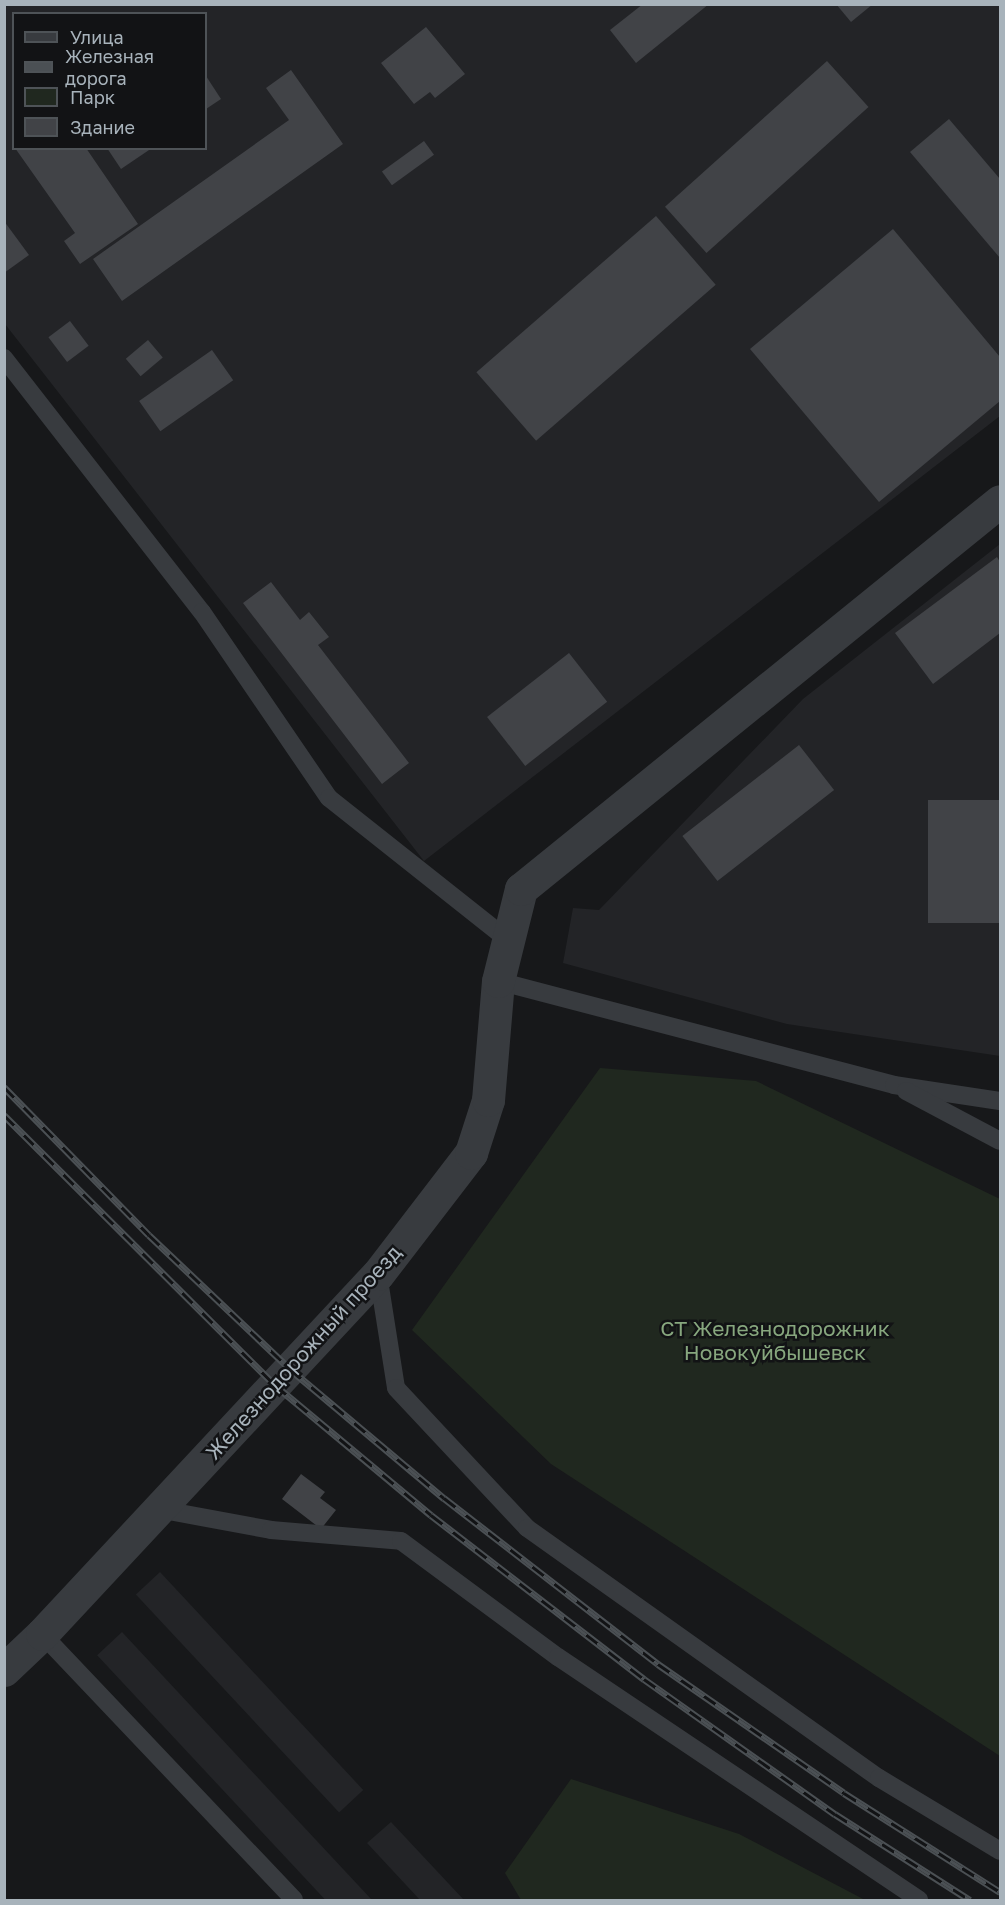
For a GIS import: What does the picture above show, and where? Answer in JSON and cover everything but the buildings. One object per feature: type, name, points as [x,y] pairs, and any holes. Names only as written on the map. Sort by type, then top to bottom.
[{"type":"street","name":"Железнодорожный проезд","points":[[4,1670],[42,1634],[378,1274],[471,1152],[488,1100],[498,981],[521,889],[1000,501]]},
{"type":"lane","points":[[4,358],[202,612],[329,798],[508,940]]},
{"type":"lane","points":[[498,981],[894,1084],[1000,1101]]},
{"type":"lane","points":[[894,1084],[1000,1141]]},
{"type":"lane","points":[[378,1274],[396,1388],[527,1528],[879,1779],[1000,1851]]},
{"type":"lane","points":[[158,1509],[271,1530],[401,1541],[558,1657],[919,1900]]},
{"type":"lane","points":[[42,1634],[294,1900]]},
{"type":"shaded area","points":[[5,5],[1000,5],[1000,416],[424,861],[5,324]]},
{"type":"shaded area","points":[[1000,544],[1000,1056],[787,1024],[563,963],[573,908],[599,910],[803,699]]},
{"type":"shaded area","points":[[160,1572],[363,1790],[339,1812],[136,1595]]},
{"type":"shaded area","points":[[122,1632],[372,1900],[325,1900],[97,1655]]},
{"type":"shaded area","points":[[391,1822],[464,1900],[420,1900],[367,1843]]},
{"type":"green space","name":"СТ Железнодорожник Новокуйбышевск","points":[[600,1068],[756,1081],[1000,1199],[1000,1756],[551,1464],[412,1330]]},
{"type":"green space","points":[[571,1779],[739,1834],[865,1900],[521,1900],[505,1873]]},
{"type":"railway","points":[[4,1087],[149,1235],[290,1369],[444,1498],[658,1664],[844,1793],[1000,1892]]},
{"type":"railway","points":[[4,1115],[275,1385],[431,1515],[644,1679],[835,1814],[970,1900]]}]
